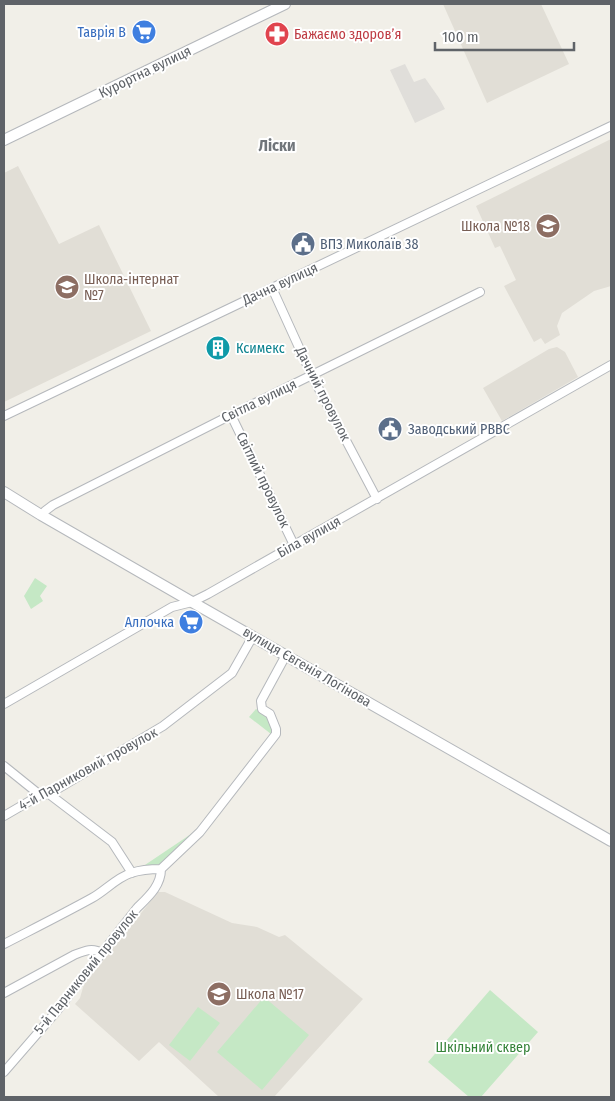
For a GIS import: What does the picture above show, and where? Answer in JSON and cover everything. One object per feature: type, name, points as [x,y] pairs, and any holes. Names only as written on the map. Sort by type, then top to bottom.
[{"type":"street","name":"Курортна вулиця","points":[[4,140],[285,4]]},
{"type":"street","name":"Дачна вулиця","points":[[4,416],[611,126]]},
{"type":"street","name":"Дачний провулок","points":[[272,288],[312,376],[377,499]]},
{"type":"street","name":"Світла вулиця","points":[[41,515],[53,505],[480,292]]},
{"type":"street","name":"Біла вулиця","points":[[4,704],[172,607],[192,602],[377,499],[611,365]]},
{"type":"street","name":"Світлий провулок","points":[[231,415],[294,545]]},
{"type":"street","name":"вулиця Євгенія Логінова","points":[[4,492],[192,602],[611,841]]},
{"type":"street","name":"4-й Парниковий провулок","points":[[4,816],[40,795],[49,794],[163,726],[232,673],[253,636]]},
{"type":"street","name":"5-й Парниковий провулок","points":[[4,1072],[56,1012],[157,885],[161,877],[161,870],[200,832],[276,734],[270,714],[262,709],[261,701],[286,655]]},
{"type":"street","points":[[4,766],[40,795]]},
{"type":"street","points":[[49,794],[112,842],[132,873]]},
{"type":"street","points":[[4,944],[91,899],[124,876],[153,869],[161,870]]},
{"type":"street","points":[[4,993],[85,950],[93,949],[102,953]]},
{"type":"shaded area","points":[[443,4],[541,4],[569,64],[487,103]]},
{"type":"shaded area","points":[[405,64],[414,82],[425,78],[445,109],[415,123],[390,70]]},
{"type":"shaded area","name":"Школа №18","points":[[611,139],[611,286],[594,291],[562,313],[557,326],[560,335],[545,344],[541,338],[534,342],[504,286],[516,280],[500,246],[495,248],[476,206]]},
{"type":"shaded area","name":"Школа-інтернат №7","points":[[18,166],[59,244],[99,225],[151,331],[4,402],[4,173]]},
{"type":"shaded area","points":[[557,347],[565,352],[578,377],[502,421],[483,388],[549,349]]},
{"type":"shaded area","name":"Школа №17","points":[[158,892],[165,892],[232,923],[257,927],[279,937],[285,935],[363,999],[274,1097],[219,1097],[159,1042],[139,1061],[75,1004],[80,998],[84,984]]},
{"type":"green space","points":[[35,578],[47,586],[40,596],[43,601],[31,609],[24,596]]},
{"type":"green space","points":[[256,709],[269,717],[271,734],[249,717]]},
{"type":"green space","points":[[194,832],[163,863],[139,869]]},
{"type":"green space","name":"Шкільний сквер","points":[[490,990],[538,1032],[481,1097],[469,1097],[428,1062]]},
{"type":"green space","points":[[264,997],[309,1035],[262,1090],[217,1052]]},
{"type":"green space","points":[[198,1007],[220,1023],[190,1061],[169,1045]]},
{"type":"place","name":"Таврія В","points":[[144,32]]},
{"type":"place","name":"Бажаємо здоровʼя","points":[[277,34]]},
{"type":"place","name":"Школа №18","points":[[548,226]]},
{"type":"place","name":"ВПЗ Миколаїв 38","points":[[303,244]]},
{"type":"place","name":"Школа-інтернат №7","points":[[67,287]]},
{"type":"place","name":"Ксимекс","points":[[218,348]]},
{"type":"place","name":"Заводський РВВС","points":[[390,429]]},
{"type":"place","name":"Аллочка","points":[[191,622]]},
{"type":"place","name":"Школа №17","points":[[219,994]]},
{"type":"district","name":"Ліски","points":[[277,145]]}]
